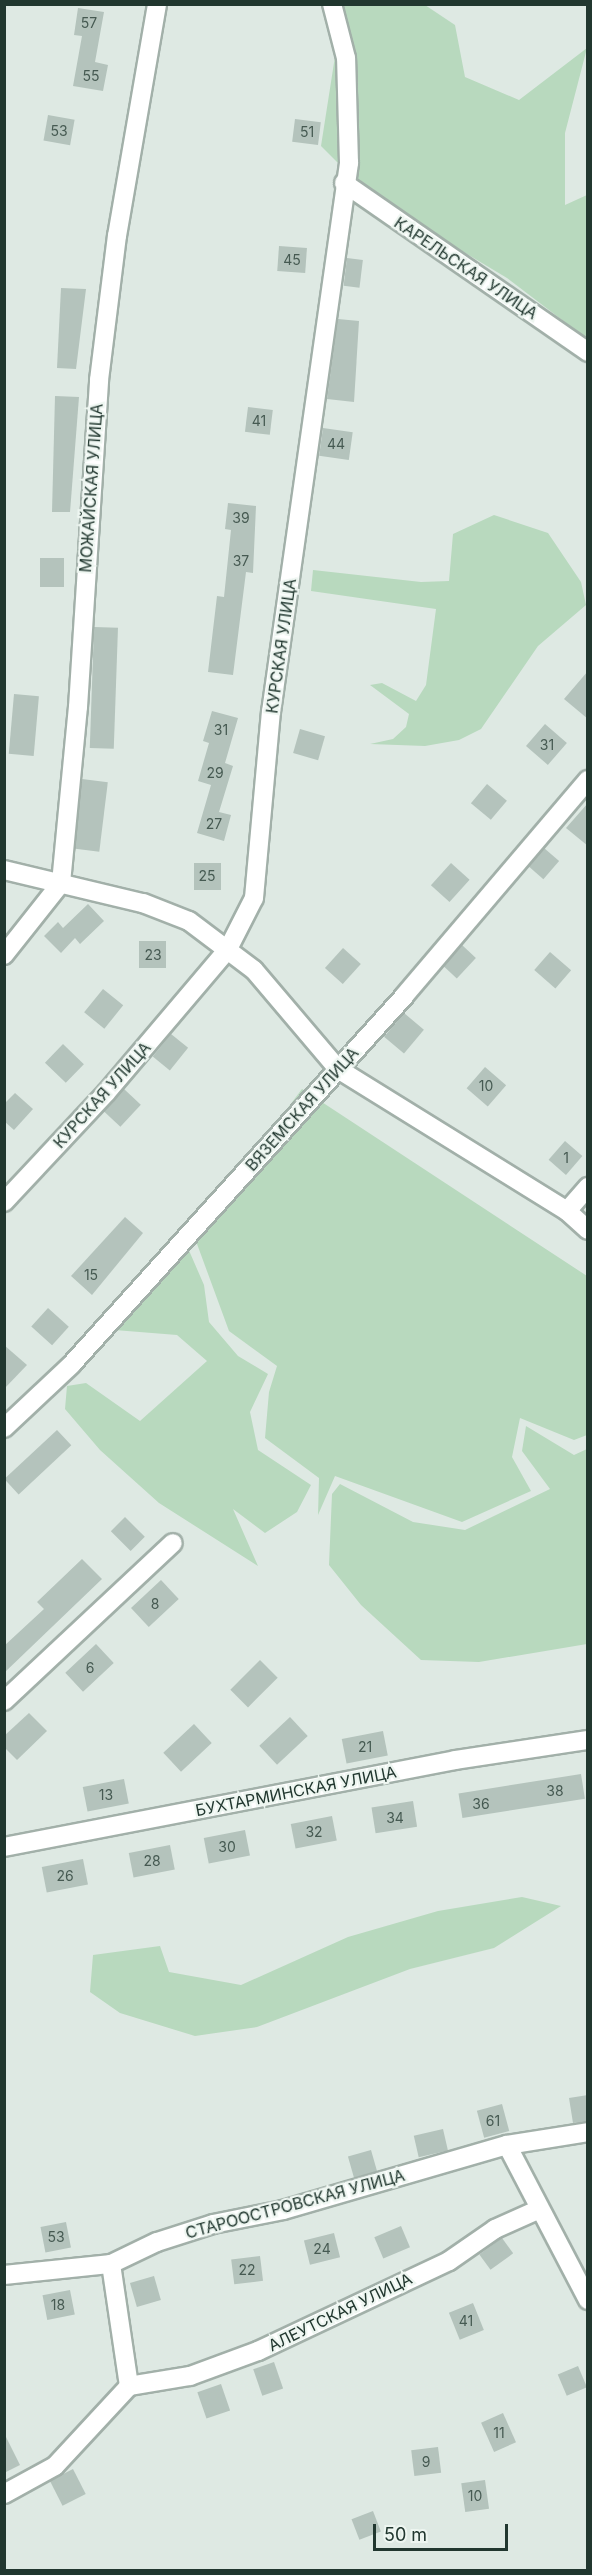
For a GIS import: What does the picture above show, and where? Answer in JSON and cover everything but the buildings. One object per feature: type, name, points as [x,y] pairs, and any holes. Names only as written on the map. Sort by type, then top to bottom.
[{"type":"street","name":"МОЖАЙСКАЯ УЛИЦА","points":[[61,884],[78,707],[99,380],[117,236],[157,4]]},
{"type":"street","name":"КУРСКАЯ УЛИЦА","points":[[4,1202],[106,1093],[228,949],[254,898],[271,712],[351,128],[346,58],[332,4]]},
{"type":"street","name":"КАРЕЛЬСКАЯ УЛИЦА","points":[[344,183],[588,352]]},
{"type":"street","name":"ВЯЗЕМСКАЯ УЛИЦА","points":[[4,1428],[71,1365],[338,1069],[588,780]]},
{"type":"street","points":[[4,870],[143,903],[189,921],[254,970],[338,1069],[567,1211],[588,1230]]},
{"type":"street","points":[[4,955],[61,884]]},
{"type":"street","points":[[567,1211],[588,1187]]},
{"type":"street","points":[[4,1701],[173,1543]]},
{"type":"street","name":"БУХТАРМИНСКАЯ УЛИЦА","points":[[4,1847],[455,1760],[588,1740]]},
{"type":"street","name":"СТАРООСТРОВСКАЯ УЛИЦА","points":[[4,2276],[111,2264],[157,2242],[213,2224],[283,2210],[507,2145],[588,2132]]},
{"type":"street","points":[[507,2145],[588,2300]]},
{"type":"street","name":"АЛЕУТСКАЯ УЛИЦА","points":[[129,2386],[190,2376],[258,2351],[449,2261],[495,2229],[540,2209]]},
{"type":"street","points":[[4,2494],[55,2466],[129,2386],[111,2264]]},
{"type":"green space","points":[[322,5],[425,5],[455,25],[465,77],[519,100],[587,48],[565,133],[565,205],[587,195],[587,339],[507,278],[372,197],[321,146],[336,50]]},
{"type":"green space","points":[[494,515],[548,533],[581,582],[586,605],[538,646],[481,729],[459,740],[425,746],[370,744],[393,739],[406,727],[409,714],[370,685],[382,683],[416,701],[426,685],[436,609],[311,591],[313,570],[421,582],[449,581],[453,534]]},
{"type":"green space","points":[[302,1089],[587,1276],[587,1435],[574,1440],[520,1418],[512,1457],[531,1491],[462,1522],[335,1476],[318,1515],[319,1478],[265,1438],[269,1392],[277,1366],[229,1331],[193,1233]]},
{"type":"green space","points":[[184,1239],[204,1285],[209,1322],[238,1356],[268,1374],[250,1412],[258,1450],[311,1485],[297,1512],[265,1533],[233,1509],[258,1566],[159,1503],[100,1450],[65,1409],[67,1386],[86,1383],[140,1421],[207,1361],[177,1335],[102,1329]]},
{"type":"green space","points":[[526,1426],[574,1455],[587,1449],[587,1644],[479,1662],[421,1660],[361,1605],[329,1565],[332,1494],[340,1484],[413,1522],[465,1530],[550,1489],[522,1451]]},
{"type":"green space","points":[[522,1897],[561,1906],[494,1948],[410,1969],[257,2027],[195,2036],[120,2013],[90,1992],[93,1955],[160,1946],[169,1972],[241,1985],[348,1937],[438,1911]]}]
